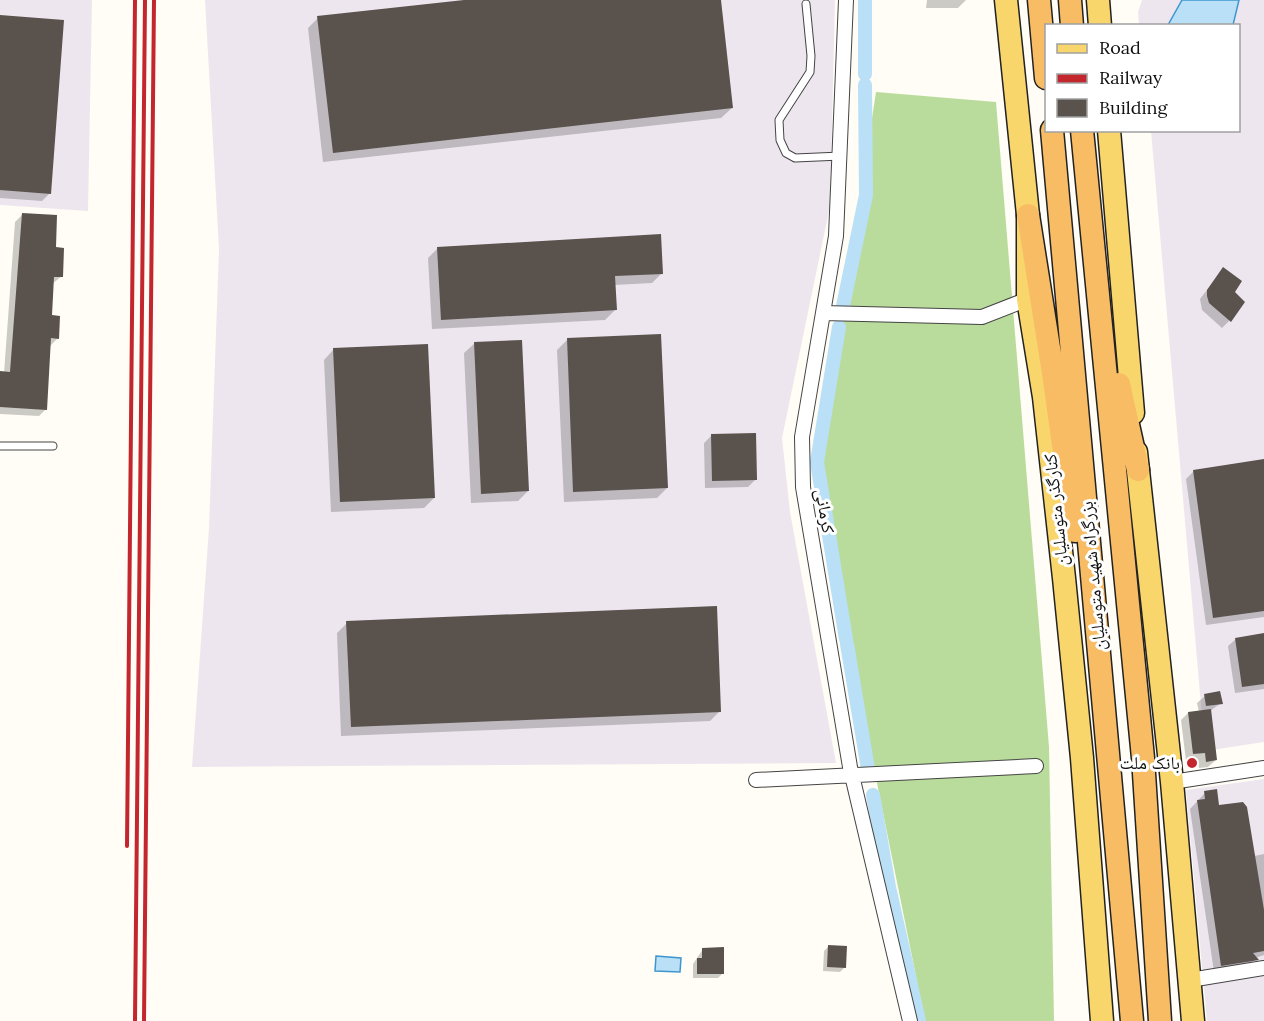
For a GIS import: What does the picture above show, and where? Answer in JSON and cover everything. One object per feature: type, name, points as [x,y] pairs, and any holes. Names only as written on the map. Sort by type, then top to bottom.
[{"type":"highway","points":[[1039,0],[1045,58]]},
{"type":"highway","points":[[1070,0],[1072,24]]},
{"type":"highway","name":"بزرگراه شهید متوسلیان","points":[[1052,132],[1132,1021]]},
{"type":"highway","name":"بزرگراه شهید متوسلیان","points":[[1082,132],[1143,758],[1160,1021]]},
{"type":"highway","points":[[1028,215],[1053,373],[1077,551],[1097,627]]},
{"type":"highway","points":[[1098,290],[1138,470]]},
{"type":"main road","name":"کنارگذر متوسلیان","points":[[1006,0],[1028,215],[1028,299],[1044,397],[1065,589],[1082,758],[1102,1021]]},
{"type":"main road","points":[[1098,0],[1100,24]]},
{"type":"main road","points":[[1109,132],[1138,470],[1172,782],[1193,1021]]},
{"type":"street","name":"کرمانی","points":[[846,0],[836,236],[802,437],[802,478],[852,776],[910,1021]]},
{"type":"street","points":[[823,313],[982,317],[1028,299]]},
{"type":"street","points":[[756,780],[1036,766]]},
{"type":"street","points":[[1172,782],[1264,768]]},
{"type":"street","points":[[1190,980],[1264,968]]},
{"type":"lane","points":[[806,4],[811,56],[810,72],[779,120],[780,141],[786,153],[795,158],[841,156]]},
{"type":"lane","points":[[0,446],[53,446]]},
{"type":"shaded area","points":[[0,0],[92,0],[88,211],[0,205]]},
{"type":"shaded area","points":[[205,0],[835,0],[830,206],[782,438],[790,512],[836,763],[192,767],[209,528],[219,249]]},
{"type":"shaded area","points":[[1142,0],[1264,0],[1264,742],[1205,751],[1151,132],[1240,132],[1240,24],[1139,24],[1138,12]]},
{"type":"shaded area","points":[[1264,779],[1264,1021],[1207,1021],[1186,790]]},
{"type":"green space","points":[[876,92],[996,102],[1049,747],[1054,1021],[925,1021],[876,778],[820,460]]},
{"type":"water","points":[[1182,0],[1239,0],[1233,24],[1169,24]]},
{"type":"water","points":[[656,956],[681,958],[680,972],[655,971]]},
{"type":"building","points":[[464,0],[721,0],[733,108],[333,153],[317,16]]},
{"type":"building","points":[[0,15],[64,20],[51,194],[0,190]]},
{"type":"building","points":[[22,213],[57,215],[56,247],[64,248],[63,277],[54,277],[52,315],[60,316],[59,339],[51,338],[47,410],[0,407],[0,371],[10,372]]},
{"type":"building","points":[[661,234],[663,274],[615,276],[617,310],[441,320],[437,247]]},
{"type":"building","points":[[1223,267],[1242,281],[1235,292],[1245,302],[1231,322],[1209,303],[1207,296],[1207,290]]},
{"type":"building","points":[[661,334],[668,488],[573,492],[567,338]]},
{"type":"building","points":[[522,340],[529,491],[481,494],[474,342]]},
{"type":"building","points":[[428,344],[435,498],[340,502],[333,348]]},
{"type":"building","points":[[756,433],[757,480],[712,481],[711,434]]},
{"type":"building","points":[[1264,459],[1264,611],[1213,618],[1193,470]]},
{"type":"building","points":[[717,606],[721,712],[351,727],[346,621]]},
{"type":"building","points":[[1264,633],[1264,684],[1242,687],[1235,638]]},
{"type":"building","points":[[1220,691],[1223,704],[1206,706],[1204,694]]},
{"type":"building","points":[[1211,709],[1217,760],[1206,762],[1205,753],[1193,754],[1188,712]]},
{"type":"building","points":[[1217,789],[1219,805],[1243,802],[1247,807],[1264,910],[1264,951],[1253,953],[1259,960],[1221,966],[1197,800],[1205,799],[1204,791]]},
{"type":"building","points":[[828,945],[847,946],[846,968],[827,967]]},
{"type":"building","points":[[724,947],[724,974],[697,974],[697,958],[702,958],[702,948]]},
{"type":"waterway","points":[[865,0],[865,74]]},
{"type":"waterway","points":[[843,306],[866,195],[865,85]]},
{"type":"waterway","points":[[839,327],[817,462],[846,639]]},
{"type":"waterway","points":[[847,644],[869,775]]},
{"type":"waterway","points":[[873,795],[889,887],[919,1021]]},
{"type":"railway","points":[[127,846],[135,0]]},
{"type":"railway","points":[[135,1021],[145,0]]},
{"type":"railway","points":[[144,1021],[154,0]]},
{"type":"place","name":"بانک ملت","points":[[1192,763]]}]
